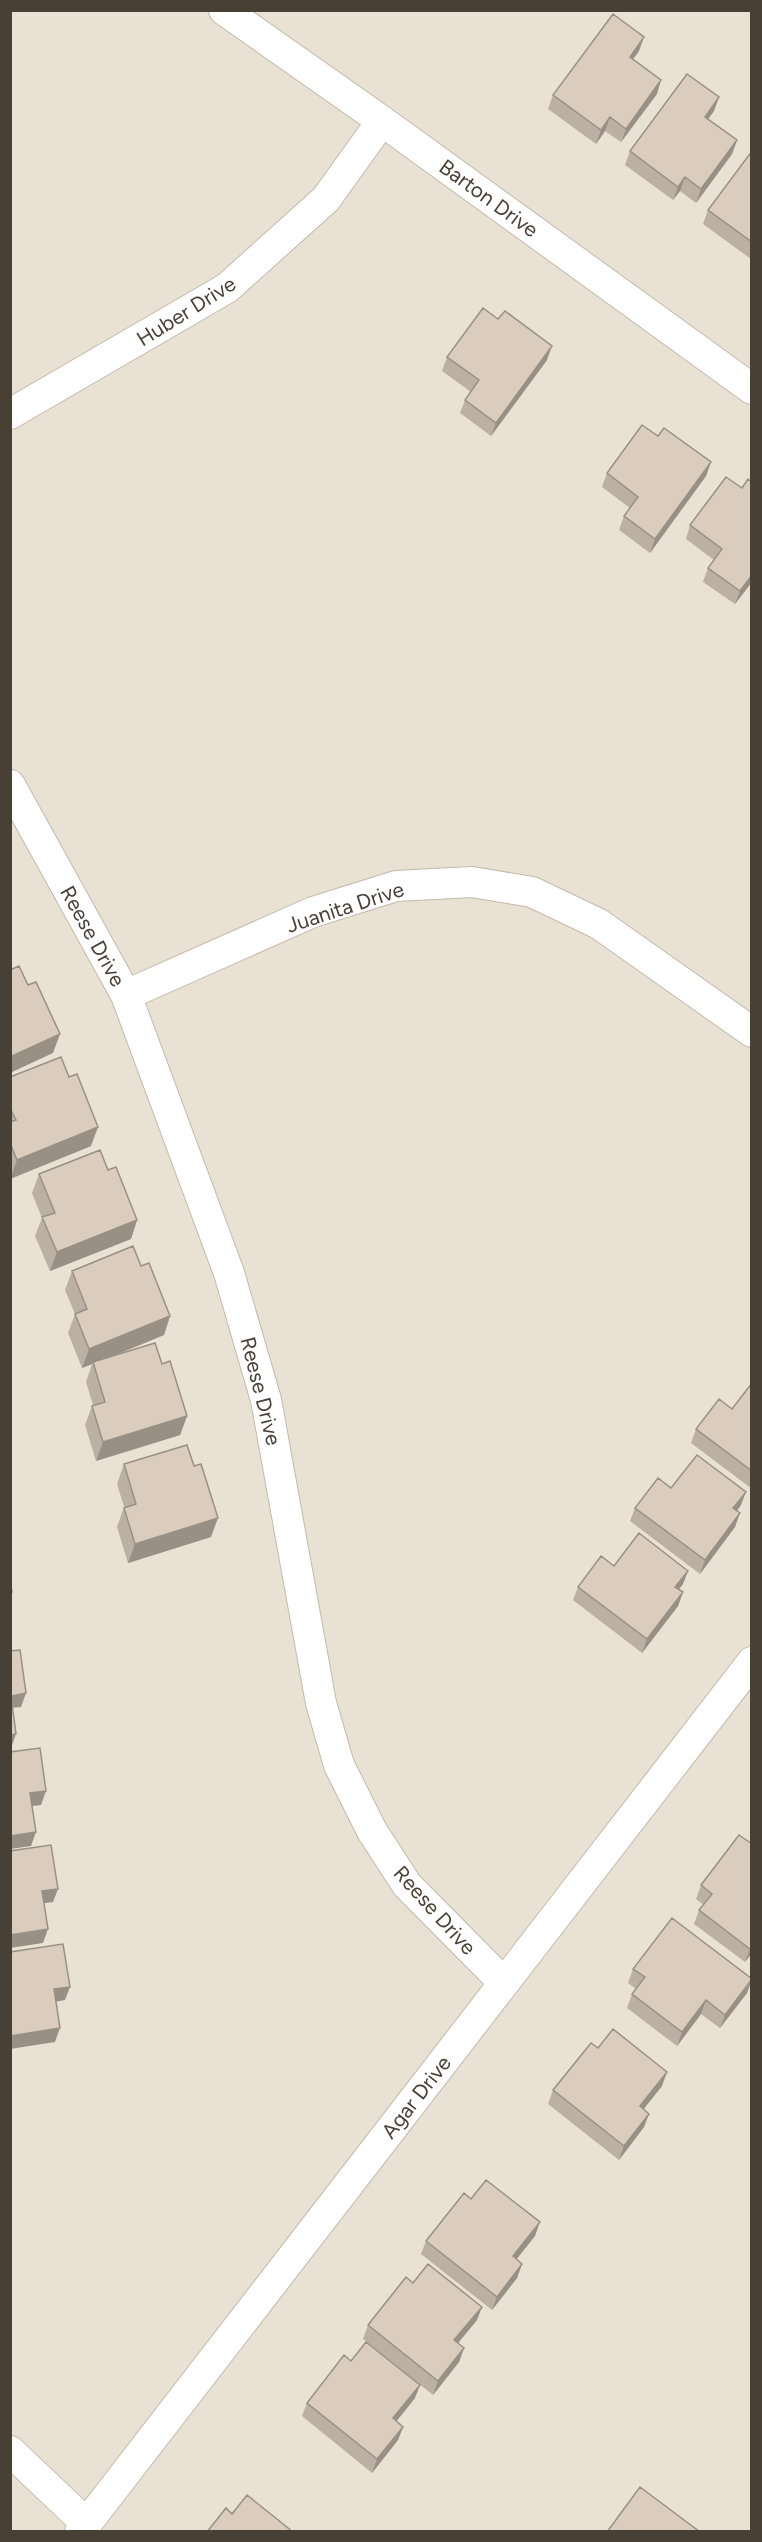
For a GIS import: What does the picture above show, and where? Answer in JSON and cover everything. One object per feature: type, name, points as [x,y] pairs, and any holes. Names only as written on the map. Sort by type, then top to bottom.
[{"type":"street","name":"Barton Drive","points":[[224,10],[752,389]]},
{"type":"street","name":"Huber Drive","points":[[10,414],[227,288],[326,199],[382,122]]},
{"type":"street","name":"Reese Drive","points":[[10,785],[126,995],[229,1273],[266,1400],[321,1703],[339,1765],[372,1831],[407,1885],[504,1983]]},
{"type":"street","name":"Juanita Drive","points":[[126,995],[313,912],[396,886],[472,882],[532,892],[599,924],[752,1032]]},
{"type":"street","name":"Agar Drive","points":[[83,2527],[752,1662]]},
{"type":"street","points":[[10,2451],[83,2527]]},
{"type":"shaded area","points":[[11,11],[751,11],[751,2531],[11,2531]]},
{"type":"building","points":[[613,14],[644,37],[630,57],[661,80],[626,129],[610,117],[601,130],[553,95]]},
{"type":"building","points":[[687,74],[719,97],[705,117],[737,140],[701,189],[685,177],[678,187],[630,151]]},
{"type":"building","points":[[752,151],[752,242],[708,210]]},
{"type":"building","points":[[483,308],[498,319],[505,311],[552,346],[496,423],[465,400],[479,380],[447,357]]},
{"type":"building","points":[[642,425],[658,436],[664,428],[711,462],[655,539],[624,516],[638,497],[607,473]]},
{"type":"building","points":[[726,477],[742,488],[748,479],[752,482],[752,575],[740,591],[708,568],[722,549],[690,525]]},
{"type":"building","points":[[19,966],[28,985],[36,982],[60,1034],[10,1057],[10,970]]},
{"type":"building","points":[[61,1057],[69,1077],[77,1074],[98,1127],[17,1160],[10,1143],[10,1122],[16,1120],[10,1108],[10,1077]]},
{"type":"building","points":[[100,1150],[108,1170],[116,1167],[137,1220],[57,1252],[42,1217],[55,1213],[39,1174]]},
{"type":"building","points":[[133,1246],[141,1266],[149,1263],[170,1316],[89,1349],[75,1314],[87,1309],[72,1271]]},
{"type":"building","points":[[155,1343],[162,1364],[170,1361],[187,1416],[103,1442],[92,1406],[105,1402],[93,1362]]},
{"type":"building","points":[[752,1383],[752,1471],[696,1429],[719,1399],[732,1409]]},
{"type":"building","points":[[187,1445],[194,1466],[201,1464],[218,1518],[135,1544],[124,1508],[136,1504],[124,1464]]},
{"type":"building","points":[[697,1455],[746,1492],[733,1508],[740,1513],[705,1560],[635,1508],[658,1478],[671,1488]]},
{"type":"building","points":[[639,1533],[688,1571],[675,1587],[683,1592],[647,1639],[578,1587],[601,1556],[614,1566]]},
{"type":"building","points":[[20,1650],[26,1693],[11,1696],[16,1734],[10,1735],[10,1651]]},
{"type":"building","points":[[40,1748],[46,1791],[30,1793],[36,1832],[10,1836],[10,1752]]},
{"type":"building","points":[[739,1835],[752,1844],[752,1946],[750,1949],[699,1910],[712,1894],[701,1885]]},
{"type":"building","points":[[51,1845],[58,1889],[42,1891],[48,1929],[10,1935],[10,1851]]},
{"type":"building","points":[[672,1918],[752,1979],[725,2015],[706,2000],[682,2032],[632,1994],[645,1977],[633,1969]]},
{"type":"building","points":[[63,1944],[70,1987],[54,1989],[60,2028],[10,2036],[10,1952]]},
{"type":"building","points":[[613,2029],[667,2072],[640,2106],[649,2114],[624,2146],[553,2090],[591,2043],[598,2048]]},
{"type":"building","points":[[486,2180],[540,2222],[513,2256],[522,2264],[497,2297],[426,2241],[464,2193],[471,2199]]},
{"type":"building","points":[[428,2264],[482,2307],[454,2340],[464,2348],[438,2381],[368,2325],[406,2277],[413,2283]]},
{"type":"building","points":[[366,2342],[420,2385],[393,2418],[403,2427],[377,2459],[307,2403],[344,2355],[351,2361]]},
{"type":"building","points":[[640,2487],[700,2532],[607,2532]]},
{"type":"building","points":[[247,2495],[293,2532],[207,2532],[226,2508],[232,2514]]}]
